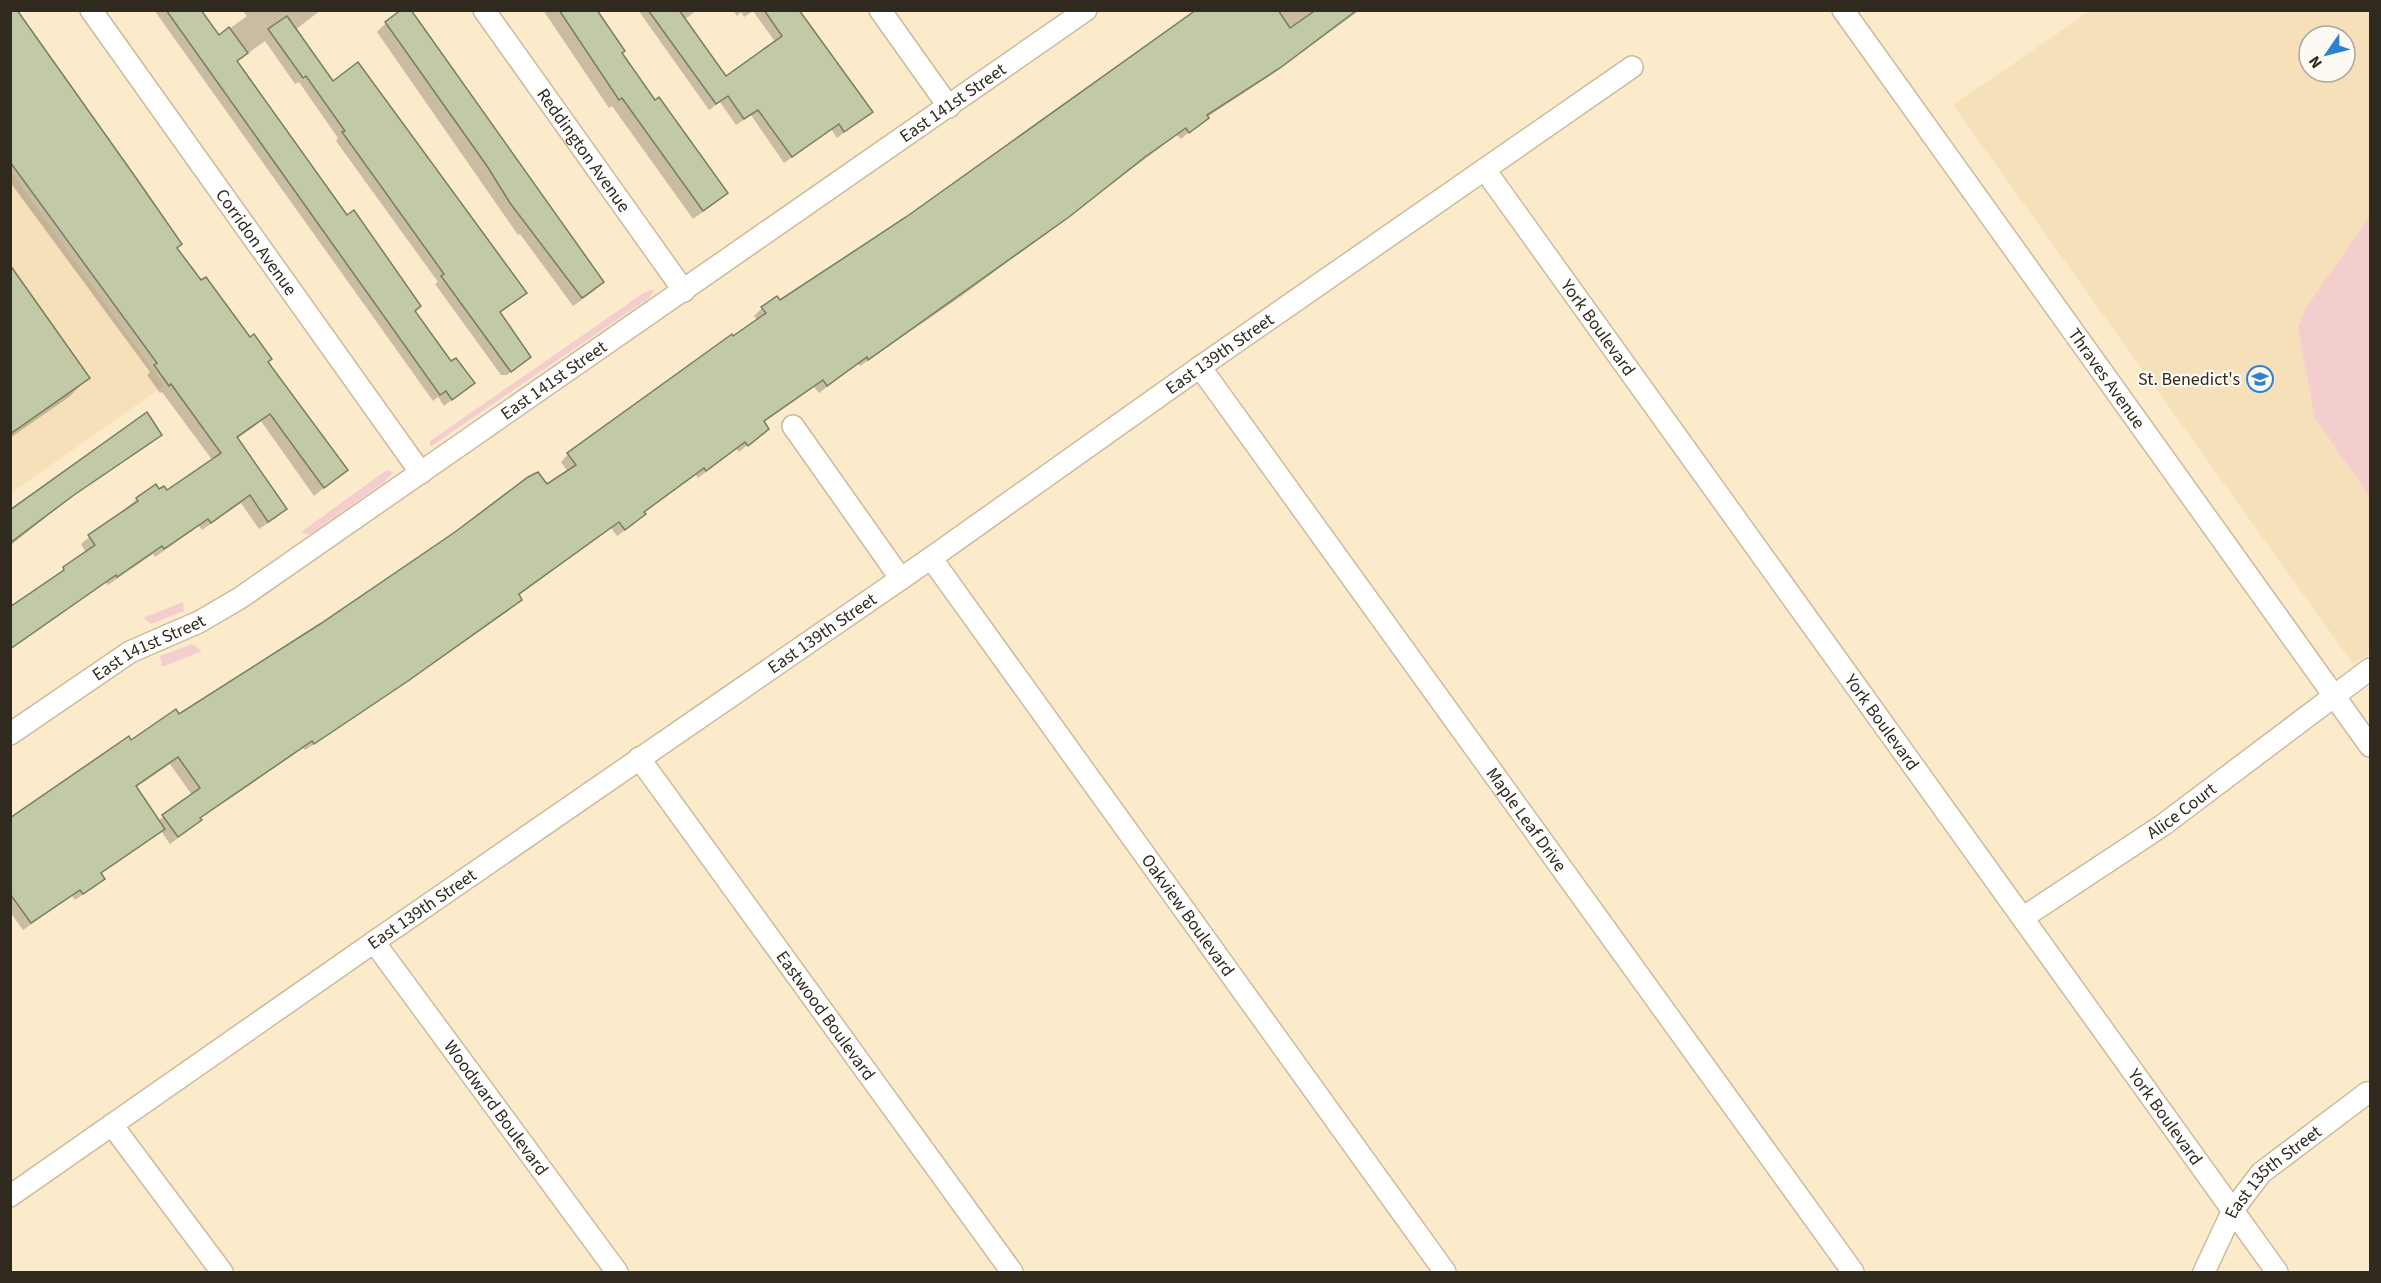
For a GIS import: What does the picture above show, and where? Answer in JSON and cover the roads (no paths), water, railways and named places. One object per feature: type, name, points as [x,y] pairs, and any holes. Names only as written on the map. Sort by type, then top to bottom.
[{"type":"street","name":"Corridon Avenue","points":[[91,10],[421,473]]},
{"type":"street","name":"Reddington Avenue","points":[[483,10],[684,291]]},
{"type":"street","points":[[880,10],[949,107]]},
{"type":"street","name":"East 141st Street","points":[[10,734],[123,656],[199,622],[240,598],[1086,10]]},
{"type":"street","name":"Thraves Avenue","points":[[1843,10],[2370,746]]},
{"type":"street","name":"East 139th Street","points":[[10,1197],[639,758],[901,579],[1200,367],[1632,67]]},
{"type":"street","name":"York Boulevard","points":[[1485,170],[2025,917],[2277,1272]]},
{"type":"street","name":"Maple Leaf Drive","points":[[1200,367],[1853,1272]]},
{"type":"street","points":[[793,426],[901,579]]},
{"type":"street","name":"Oakview Boulevard","points":[[931,558],[1445,1272]]},
{"type":"street","name":"Alice Court","points":[[2025,917],[2163,825],[2370,669]]},
{"type":"street","name":"Eastwood Boulevard","points":[[639,758],[1012,1272]]},
{"type":"street","name":"Woodward Boulevard","points":[[374,942],[617,1272]]},
{"type":"street","name":"East 135th Street","points":[[2204,1272],[2233,1210],[2261,1173],[2367,1092]]},
{"type":"street","points":[[112,1125],[222,1272]]},
{"type":"place","name":"St. Benedict's","points":[[2260,379]]}]
